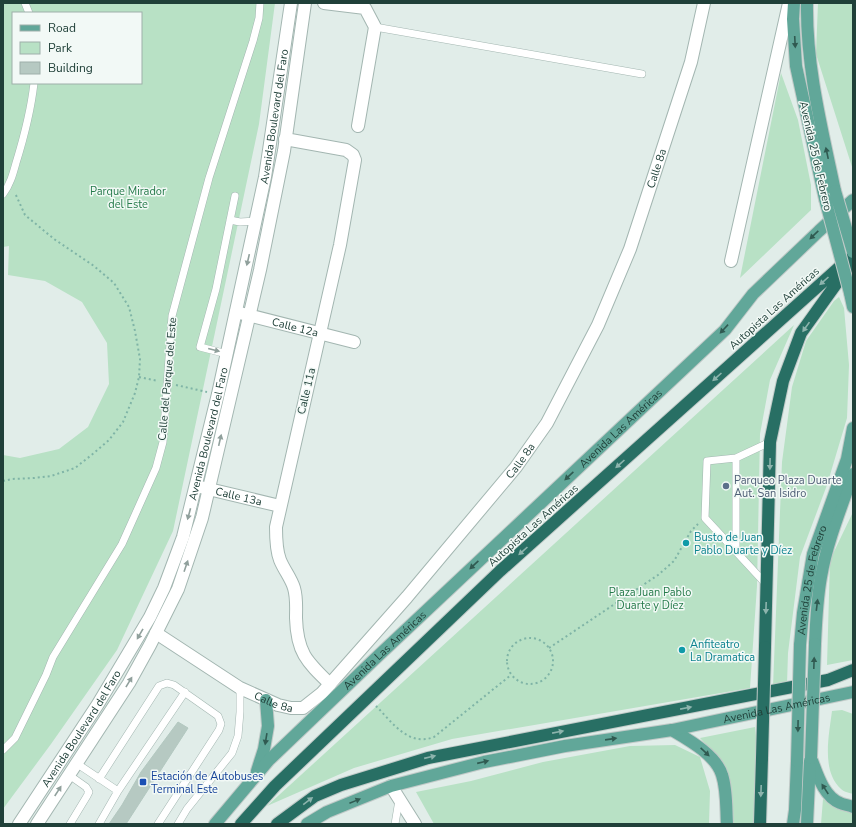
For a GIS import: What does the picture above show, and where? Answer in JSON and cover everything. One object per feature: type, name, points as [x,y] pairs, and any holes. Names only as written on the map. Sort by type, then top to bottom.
[{"type":"highway","name":"Autopista Las Américas","points":[[241,824],[275,786],[500,571],[853,255]]},
{"type":"highway","points":[[760,824],[770,442],[783,381],[801,333],[853,261]]},
{"type":"highway","points":[[277,824],[314,796],[341,785],[428,758],[828,680],[853,670]]},
{"type":"main road","name":"Avenida 25 de Febrero","points":[[794,3],[793,19],[796,66],[825,199],[853,307]]},
{"type":"main road","name":"Avenida 25 de Febrero","points":[[808,3],[807,25],[814,88],[836,191],[853,252]]},
{"type":"main road","name":"Avenida Las Américas","points":[[215,824],[269,760],[725,330],[753,294],[819,230],[853,200]]},
{"type":"main road","name":"Avenida 25 de Febrero","points":[[793,824],[797,761],[800,644],[803,613],[813,554],[847,459],[853,428]]},
{"type":"main road","name":"Avenida 25 de Febrero","points":[[807,824],[816,614],[821,576],[832,534],[853,474]]},
{"type":"main road","name":"Avenida Las Américas","points":[[307,824],[327,812],[391,786],[484,762],[566,746],[672,730],[853,692]]},
{"type":"main road","points":[[837,695],[853,700]]},
{"type":"main road","points":[[255,777],[264,748],[268,726],[266,700]]},
{"type":"main road","points":[[672,730],[698,746],[712,758],[722,774],[725,788],[727,824]]},
{"type":"main road","points":[[811,758],[820,781],[829,794],[839,803],[853,806]]},
{"type":"street","name":"Avenida Boulevard del Faro","points":[[19,824],[98,704],[150,617],[164,588],[183,537],[218,394],[256,222],[269,154],[291,3]]},
{"type":"street","name":"Avenida Boulevard del Faro","points":[[37,824],[129,683],[156,633],[178,589],[202,518],[248,314],[260,270],[285,139],[305,3]]},
{"type":"street","points":[[324,3],[365,8],[375,27],[358,126]]},
{"type":"street","name":"Calle 8a","points":[[156,633],[240,688],[266,700],[291,708],[303,708],[322,693],[407,597],[516,467],[546,423],[598,325],[630,248],[691,62],[704,3]]},
{"type":"street","points":[[731,261],[789,3]]},
{"type":"street","name":"Calle 11a","points":[[285,139],[346,150],[353,155],[355,160],[340,245],[276,527],[279,559],[293,586],[297,601],[297,638],[302,652],[309,664],[330,684]]},
{"type":"street","name":"Calle 12a","points":[[236,312],[354,342]]},
{"type":"street","name":"Calle 13a","points":[[196,486],[280,506]]},
{"type":"street","points":[[303,708],[313,718]]},
{"type":"street","points":[[391,786],[415,824]]},
{"type":"lane","name":"Calle del Parque del Este","points":[[3,750],[16,738],[53,657],[122,544],[156,468],[163,442],[172,316],[209,178],[253,41],[259,18],[260,3]]},
{"type":"lane","points":[[375,27],[642,74]]},
{"type":"lane","points":[[3,194],[10,183],[31,108],[34,84]]},
{"type":"lane","points":[[227,354],[200,347],[216,289],[235,196]]},
{"type":"lane","points":[[230,220],[256,222]]},
{"type":"lane","points":[[767,584],[705,518],[707,461],[736,458],[770,442]]},
{"type":"lane","points":[[736,458],[736,551]]},
{"type":"lane","points":[[99,779],[159,686],[167,683],[174,685],[218,716],[221,724],[219,730],[158,824]]},
{"type":"lane","points":[[178,824],[187,809],[232,753],[238,736],[240,688]]},
{"type":"lane","points":[[99,824],[118,791],[185,692]]},
{"type":"lane","points":[[76,764],[118,791]]},
{"type":"lane","points":[[69,775],[86,787],[89,792],[70,824]]},
{"type":"lane","points":[[395,824],[399,800]]},
{"type":"path","points":[[3,481],[51,476],[75,468],[109,440],[123,422],[135,393],[139,377],[140,359],[136,331],[129,307],[114,283],[94,266],[54,239],[25,216],[10,183]]},
{"type":"path","points":[[139,377],[218,394]]},
{"type":"path","points":[[549,648],[658,575],[674,561],[691,530],[705,518]]},
{"type":"path","points":[[523,639],[537,639],[549,648],[552,654],[552,669],[543,680],[537,684],[522,683],[511,675],[507,661],[508,654],[511,647],[517,642],[523,639]]},
{"type":"path","points":[[368,698],[404,733],[412,738],[426,740],[434,737],[511,675]]},
{"type":"green space","name":"Parque Mirador del Este","points":[[3,3],[275,3],[259,124],[173,531],[117,650],[3,809],[3,455],[20,458],[59,449],[88,427],[109,384],[107,343],[82,302],[45,281],[8,275],[9,246],[3,247]]},
{"type":"green space","points":[[818,3],[853,3],[853,170],[816,54]]},
{"type":"green space","points":[[781,73],[798,120],[811,185],[811,210],[740,278]]},
{"type":"green space","points":[[839,297],[844,308],[849,365],[847,418],[827,485],[800,557],[788,653],[787,684],[773,687],[782,462],[792,387],[806,341],[834,301]]},
{"type":"green space","name":"Plaza Juan Pablo Duarte y Díez","points":[[794,325],[770,380],[760,434],[757,586],[750,688],[452,739],[354,768],[267,806]]},
{"type":"green space","points":[[853,512],[853,660],[827,665],[830,560]]},
{"type":"green space","points":[[842,710],[853,714],[853,794],[842,790],[835,781],[831,773],[829,763],[828,741],[832,711]]},
{"type":"green space","points":[[755,727],[758,757],[756,824],[730,824],[718,758],[700,738]]},
{"type":"green space","points":[[675,745],[700,757],[710,791],[709,824],[434,824],[416,792],[471,781],[543,762],[630,746]]},
{"type":"green space","points":[[823,799],[853,814],[853,824],[821,824]]},
{"type":"building","points":[[178,722],[188,728],[126,824],[109,824],[141,772]]},
{"type":"place","name":"Parqueo Plaza Duarte Aut. San Isidro","points":[[726,486]]},
{"type":"place","name":"Busto de Juan Pablo Duarte y Díez","points":[[686,543]]},
{"type":"place","name":"Anfiteatro La Dramatica","points":[[682,650]]},
{"type":"place","name":"Estación de Autobuses Terminal Este","points":[[143,782]]}]
